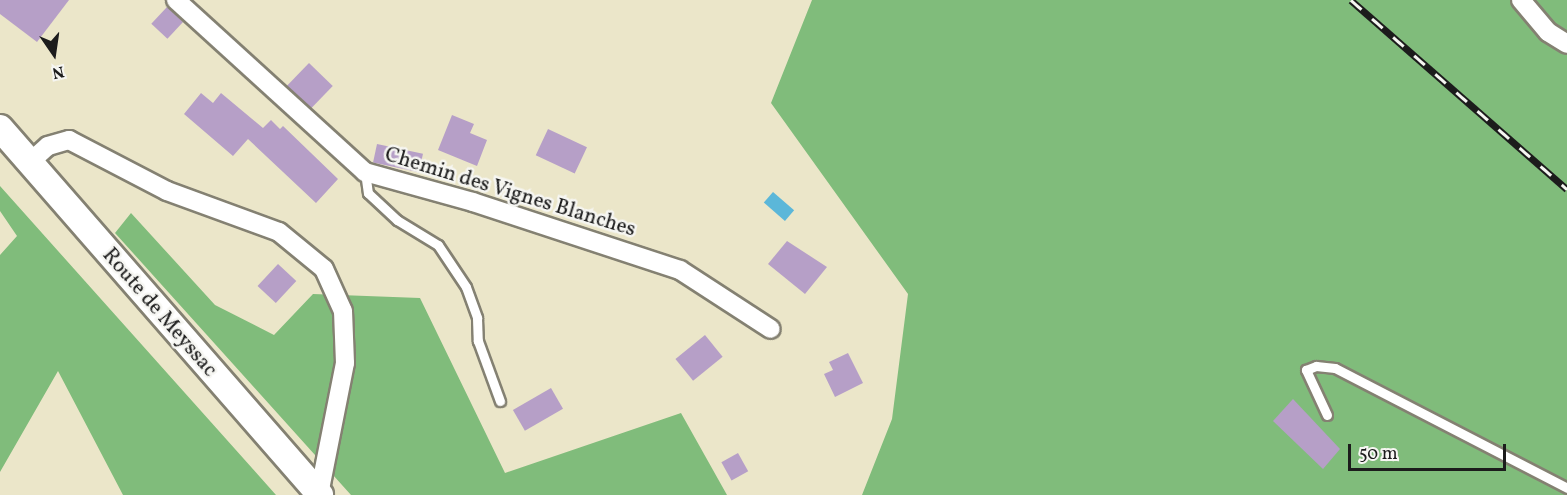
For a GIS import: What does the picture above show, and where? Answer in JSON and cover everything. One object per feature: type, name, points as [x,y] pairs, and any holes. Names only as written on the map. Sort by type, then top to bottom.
[{"type":"main road","name":"Route de Meyssac","points":[[0,128],[320,495]]},
{"type":"street","name":"Chemin des Vignes Blanches","points":[[176,0],[365,172],[473,202],[680,270],[771,329]]},
{"type":"street","points":[[1521,0],[1548,32],[1567,44]]},
{"type":"street","points":[[29,163],[48,146],[69,140],[166,191],[279,232],[324,269],[343,310],[345,363],[320,495]]},
{"type":"lane","points":[[365,172],[368,193],[397,220],[438,245],[466,287],[477,318],[478,341],[500,401]]},
{"type":"lane","points":[[1327,415],[1306,370],[1316,366],[1335,368],[1567,488]]},
{"type":"green space","points":[[812,0],[1567,0],[1567,495],[862,495],[892,419],[908,294],[771,103]]},
{"type":"green space","points":[[0,186],[276,495],[123,495],[58,371],[0,472],[0,255],[17,236],[0,211]]},
{"type":"green space","points":[[131,213],[215,305],[274,335],[313,294],[420,298],[505,473],[681,413],[727,495],[351,495],[115,233]]},
{"type":"water","points":[[773,192],[794,210],[785,221],[764,203]]},
{"type":"building","points":[[0,0],[69,0],[37,42],[0,14]]},
{"type":"building","points":[[167,7],[183,22],[167,39],[151,24]]},
{"type":"building","points":[[309,63],[333,86],[311,109],[287,86]]},
{"type":"building","points":[[201,93],[213,103],[221,93],[263,128],[271,120],[280,129],[283,126],[338,179],[316,203],[248,139],[233,156],[184,114]]},
{"type":"building","points":[[452,115],[474,124],[470,133],[487,140],[477,166],[438,150]]},
{"type":"building","points":[[548,129],[587,147],[575,173],[536,155]]},
{"type":"building","points":[[377,144],[423,154],[419,172],[373,163]]},
{"type":"building","points":[[787,241],[827,267],[805,294],[768,264]]},
{"type":"building","points":[[278,264],[296,281],[276,303],[258,286]]},
{"type":"building","points":[[705,335],[723,357],[693,381],[675,359]]},
{"type":"building","points":[[848,353],[863,383],[835,397],[824,374],[833,370],[829,362]]},
{"type":"building","points":[[551,388],[563,409],[525,431],[513,410]]},
{"type":"building","points":[[1293,399],[1340,449],[1323,469],[1273,421]]},
{"type":"building","points":[[738,453],[748,471],[732,481],[721,462]]},
{"type":"railway","points":[[1351,0],[1567,189]]}]
